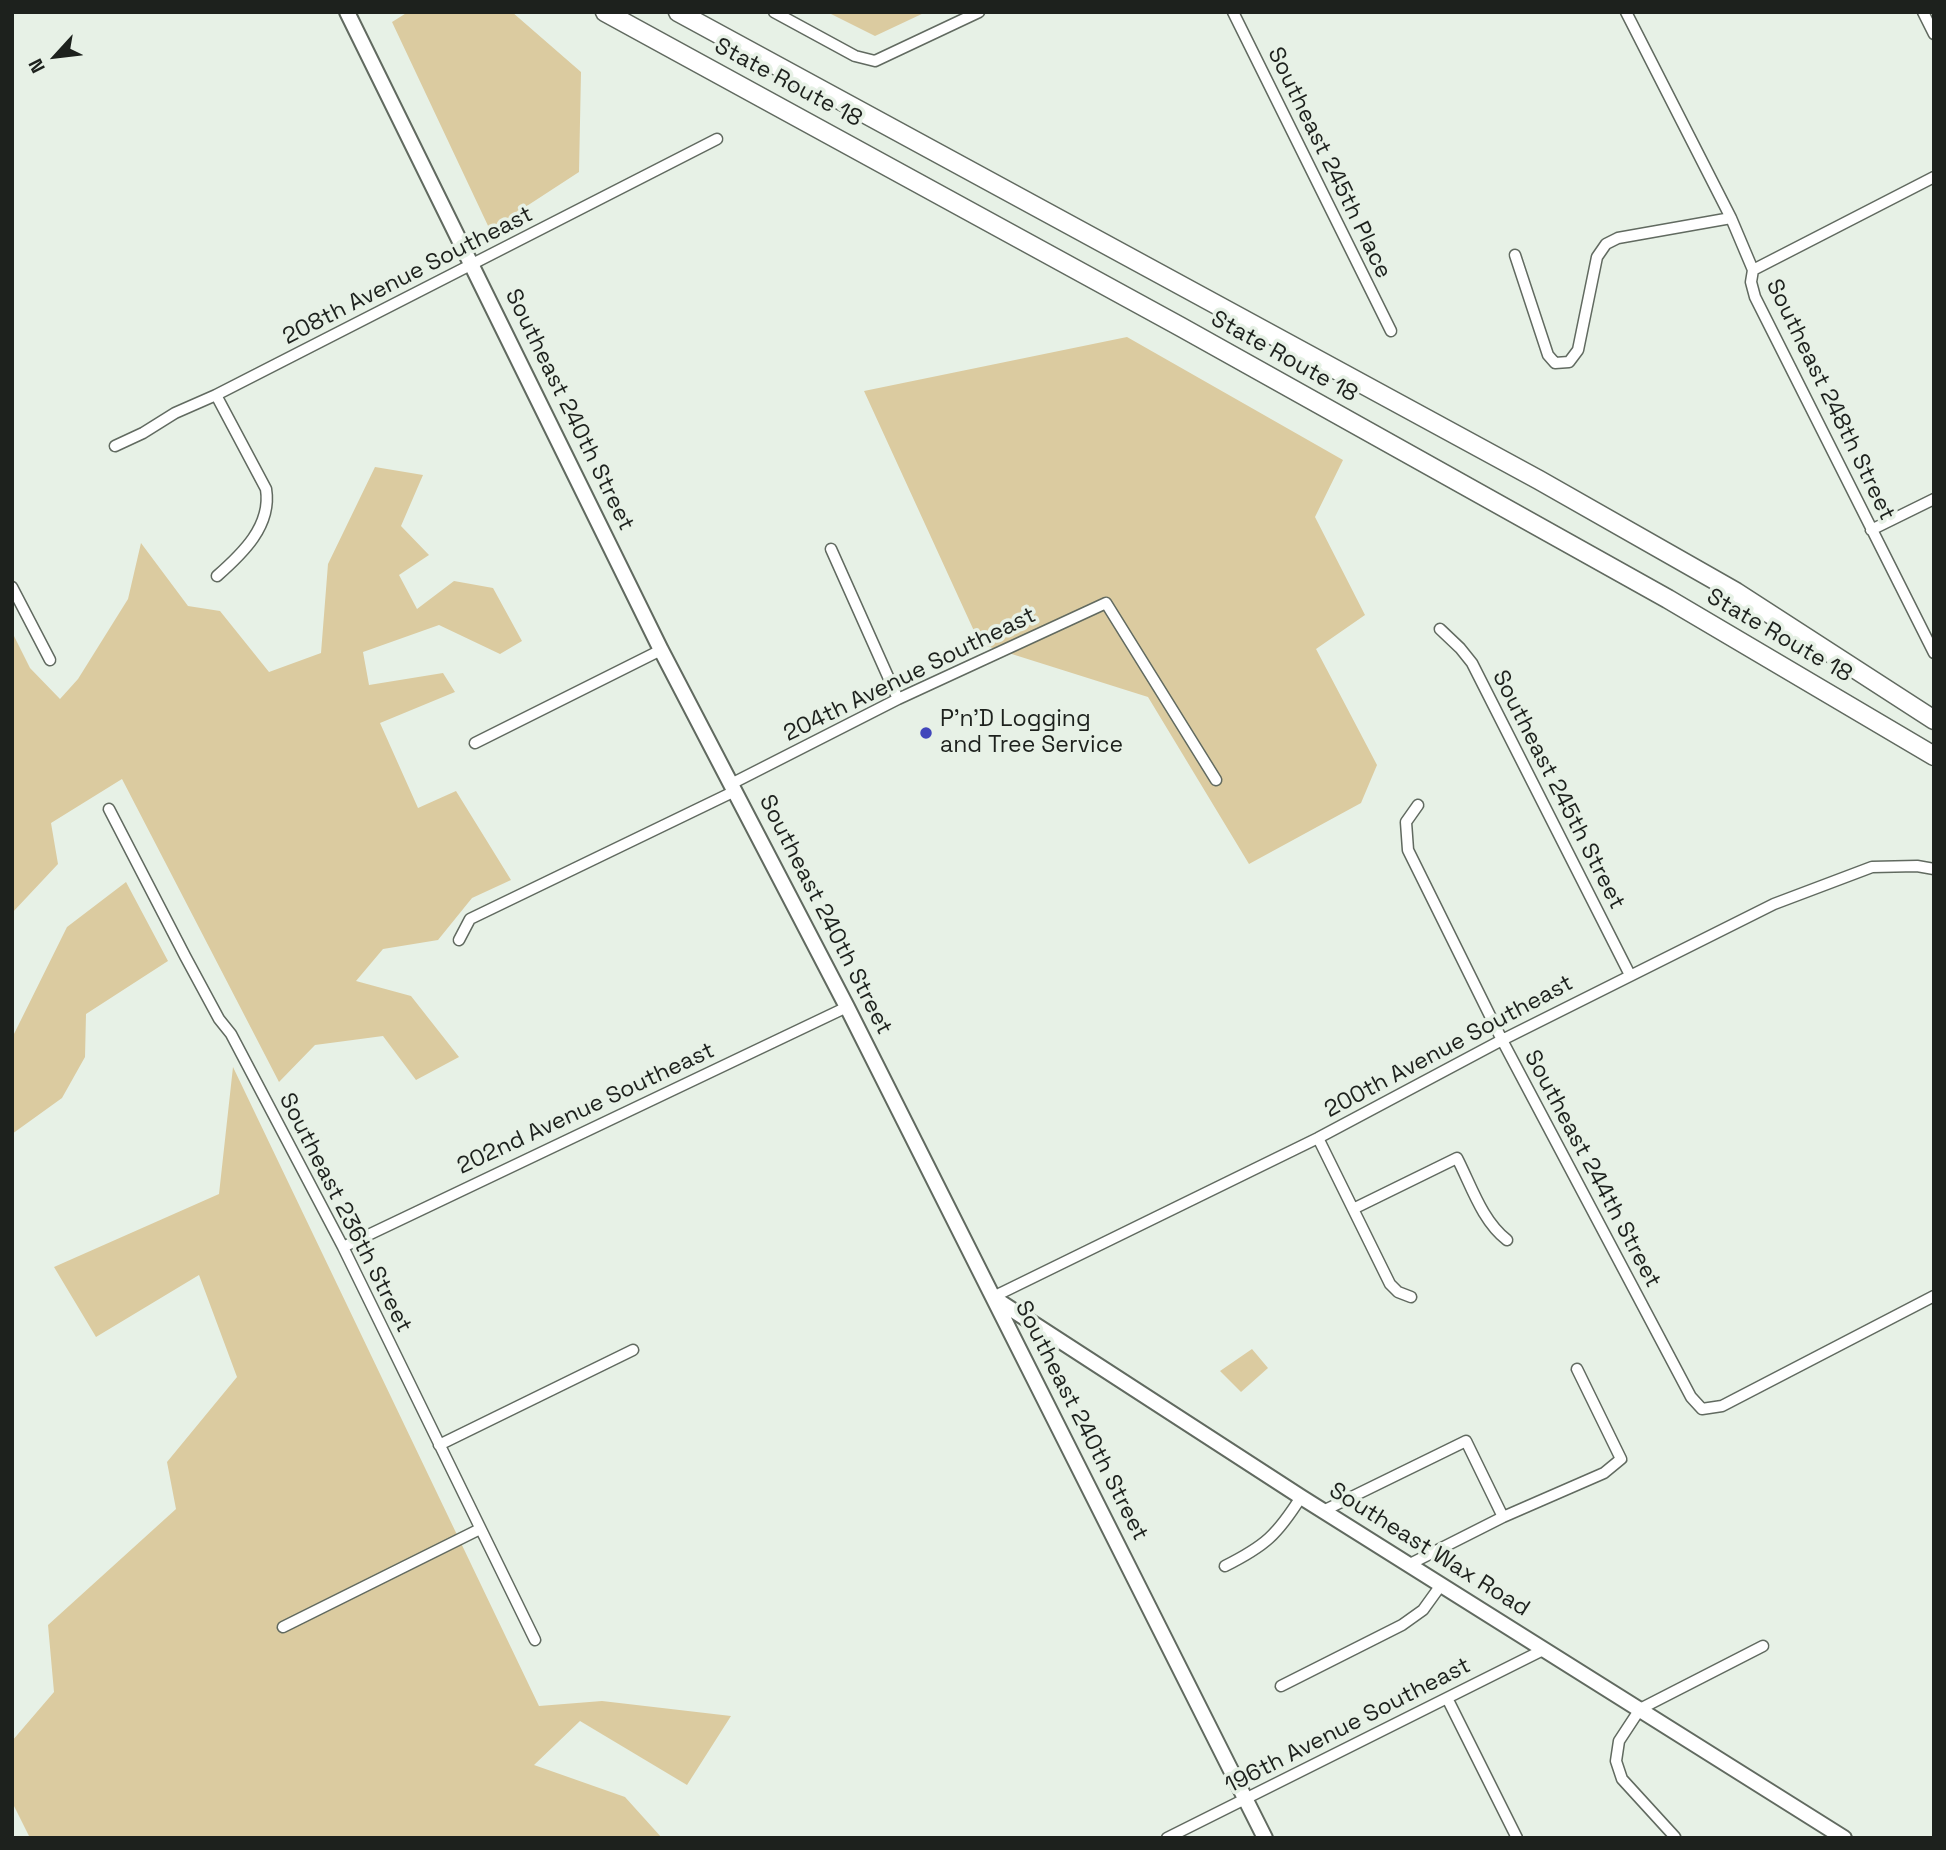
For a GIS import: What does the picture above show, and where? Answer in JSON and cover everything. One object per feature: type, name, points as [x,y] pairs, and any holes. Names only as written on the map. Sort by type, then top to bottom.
[{"type":"highway","name":"State Route 18","points":[[605,12],[1181,327],[1644,586],[1934,756]]},
{"type":"highway","name":"State Route 18","points":[[678,12],[1539,480],[1736,592],[1934,720]]},
{"type":"main road","name":"Southeast 240th Street","points":[[347,12],[661,650],[847,1007],[1265,1838]]},
{"type":"main road","name":"Southeast Wax Road","points":[[993,1297],[1301,1497],[1844,1838]]},
{"type":"street","points":[[774,12],[855,56],[875,61],[979,12]]},
{"type":"street","name":"Southeast 245th Place","points":[[1233,12],[1391,331]]},
{"type":"street","name":"Southeast 248th Street","points":[[1626,12],[1731,218],[1753,270],[1751,282],[1755,297],[1934,653]]},
{"type":"street","points":[[1923,12],[1934,34]]},
{"type":"street","name":"208th Avenue Southeast","points":[[115,446],[143,433],[175,412],[216,395],[717,139]]},
{"type":"street","points":[[1753,270],[1934,177]]},
{"type":"street","points":[[1516,256],[1548,355],[1555,363],[1569,362],[1578,350],[1597,257],[1606,244],[1618,238],[1731,218]]},
{"type":"street","points":[[216,395],[266,489],[268,500],[267,511],[252,542],[217,576]]},
{"type":"street","points":[[1871,530],[1934,499]]},
{"type":"street","points":[[831,549],[898,699]]},
{"type":"street","points":[[12,587],[50,660]]},
{"type":"street","name":"204th Avenue Southeast","points":[[459,940],[470,919],[733,788],[898,699],[1106,603],[1216,780]]},
{"type":"street","name":"Southeast 245th Street","points":[[1440,629],[1472,663],[1630,975]]},
{"type":"street","points":[[475,743],[661,650]]},
{"type":"street","name":"Southeast 244th Street","points":[[1418,805],[1406,822],[1408,850],[1502,1040],[1691,1397],[1702,1409],[1722,1406],[1934,1296]]},
{"type":"street","name":"Southeast 236th Street","points":[[109,809],[185,956],[250,1070],[343,1247],[534,1640]]},
{"type":"street","name":"200th Avenue Southeast","points":[[993,1297],[1318,1138],[1502,1040],[1774,904],[1872,867],[1917,866],[1934,869]]},
{"type":"street","name":"202nd Avenue Southeast","points":[[343,1247],[847,1007]]},
{"type":"street","points":[[1318,1138],[1390,1284],[1398,1293],[1411,1297]]},
{"type":"street","points":[[1353,1209],[1457,1158],[1488,1220],[1507,1240]]},
{"type":"street","points":[[439,1445],[633,1350]]},
{"type":"street","points":[[1408,1564],[1503,1517],[1604,1473],[1620,1459],[1577,1369]]},
{"type":"street","points":[[1325,1510],[1466,1441],[1503,1517]]},
{"type":"street","points":[[1225,1566],[1253,1552],[1273,1537],[1301,1497]]},
{"type":"street","points":[[283,1627],[480,1529]]},
{"type":"street","points":[[1281,1686],[1402,1625],[1423,1610],[1441,1586]]},
{"type":"street","points":[[1675,1837],[1618,1772],[1616,1752],[1619,1741],[1640,1709],[1763,1646]]},
{"type":"street","name":"196th Avenue Southeast","points":[[1167,1838],[1545,1649]]},
{"type":"street","points":[[1447,1698],[1517,1838]]},
{"type":"shaded area","points":[[408,12],[512,12],[581,72],[579,172],[490,230],[392,22]]},
{"type":"shaded area","points":[[827,12],[926,12],[875,36]]},
{"type":"shaded area","points":[[1127,337],[1343,460],[1315,517],[1365,615],[1316,649],[1377,765],[1361,803],[1249,864],[1148,697],[980,644],[864,391]]},
{"type":"shaded area","points":[[375,467],[423,475],[401,526],[429,555],[399,575],[417,609],[454,581],[493,588],[522,641],[500,654],[439,625],[363,652],[369,685],[443,673],[455,692],[380,723],[418,808],[456,791],[511,880],[472,898],[438,940],[383,949],[356,981],[411,996],[459,1057],[416,1080],[383,1036],[315,1045],[279,1082],[122,779],[51,823],[58,864],[12,913],[12,632],[30,668],[60,699],[78,679],[128,599],[141,543],[188,606],[220,611],[269,672],[321,653],[328,564]]},
{"type":"shaded area","points":[[126,882],[168,961],[86,1014],[85,1057],[62,1098],[12,1134],[12,1038],[67,927]]},
{"type":"shaded area","points":[[233,1067],[539,1706],[602,1701],[731,1716],[687,1785],[580,1721],[534,1765],[625,1797],[662,1838],[30,1838],[12,1802],[12,1741],[54,1692],[48,1625],[176,1509],[167,1462],[237,1377],[199,1275],[96,1337],[54,1267],[219,1194]]},
{"type":"shaded area","points":[[1252,1349],[1268,1368],[1241,1392],[1220,1371]]},
{"type":"place","name":"P'n'D Logging and Tree Service","points":[[926,733]]}]
